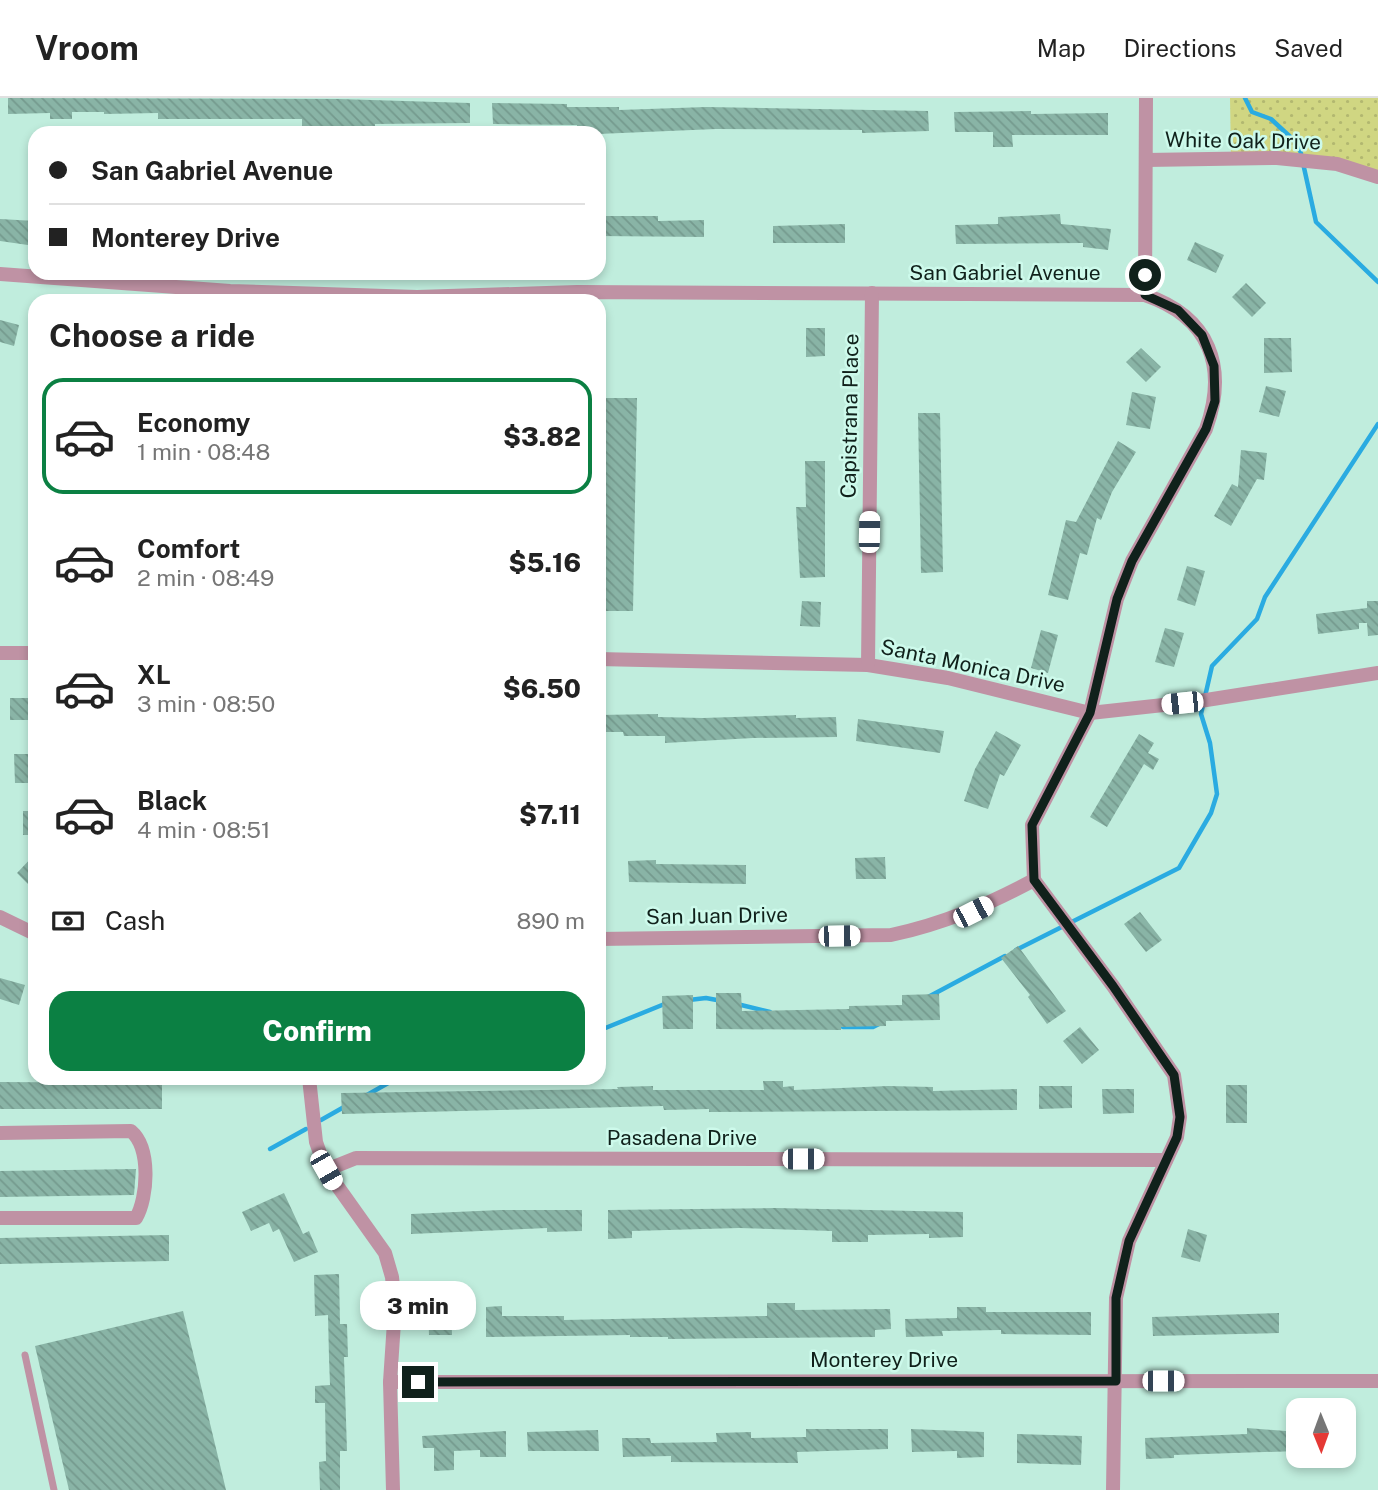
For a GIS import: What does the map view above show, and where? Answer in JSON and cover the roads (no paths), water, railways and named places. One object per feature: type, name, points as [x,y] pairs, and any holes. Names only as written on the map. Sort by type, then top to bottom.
[{"type":"street","points":[[1145,295],[1146,98]]},
{"type":"street","name":"White Oak Drive","points":[[1146,160],[1277,158],[1337,164],[1378,177]]},
{"type":"street","name":"San Gabriel Avenue","points":[[0,275],[28,278]]},
{"type":"street","name":"San Gabriel Avenue","points":[[55,280],[207,294]]},
{"type":"street","name":"San Gabriel Avenue","points":[[513,294],[577,292],[1145,295],[1178,310],[1202,335],[1214,366],[1215,401],[1206,429],[1132,561],[1117,599],[1090,713],[1032,825],[1034,880]]},
{"type":"street","name":"Capistrana Place","points":[[868,665],[872,293]]},
{"type":"street","points":[[0,653],[28,653]]},
{"type":"street","name":"Santa Monica Drive","points":[[606,659],[868,665],[948,678],[1090,713],[1200,701],[1378,673]]},
{"type":"street","points":[[1034,880],[1113,986],[1174,1075],[1180,1117],[1177,1137],[1129,1241],[1116,1298],[1113,1490]]},
{"type":"street","name":"San Juan Drive","points":[[606,939],[891,935],[935,925],[973,912],[1034,880]]},
{"type":"street","points":[[0,917],[28,931]]},
{"type":"street","points":[[310,1085],[316,1142],[326,1170],[384,1253],[392,1277],[395,1307],[390,1382],[393,1490]]},
{"type":"street","points":[[0,1133],[131,1132],[139,1138],[144,1163],[144,1193],[136,1218],[0,1218]]},
{"type":"street","name":"Pasadena Drive","points":[[326,1170],[356,1157],[1166,1160]]},
{"type":"street","name":"Monterey Drive","points":[[390,1382],[1378,1381]]},
{"type":"lane","points":[[24,1355],[54,1490]]},
{"type":"waterway","points":[[1245,98],[1252,112],[1271,119],[1299,145],[1316,222],[1378,282]]},
{"type":"waterway","points":[[1016,950],[1179,868],[1211,813],[1217,794],[1210,743],[1201,714],[1212,666],[1257,619],[1265,597],[1378,424]]},
{"type":"waterway","points":[[930,996],[1005,956]]},
{"type":"waterway","points":[[689,1000],[706,998],[722,1001]]},
{"type":"waterway","points":[[606,1028],[667,1003]]},
{"type":"waterway","points":[[737,1004],[770,1012]]},
{"type":"waterway","points":[[843,1027],[873,1027],[879,1024]]},
{"type":"waterway","points":[[367,1095],[385,1085]]},
{"type":"waterway","points":[[321,1120],[344,1107]]},
{"type":"waterway","points":[[270,1149],[306,1129]]}]
